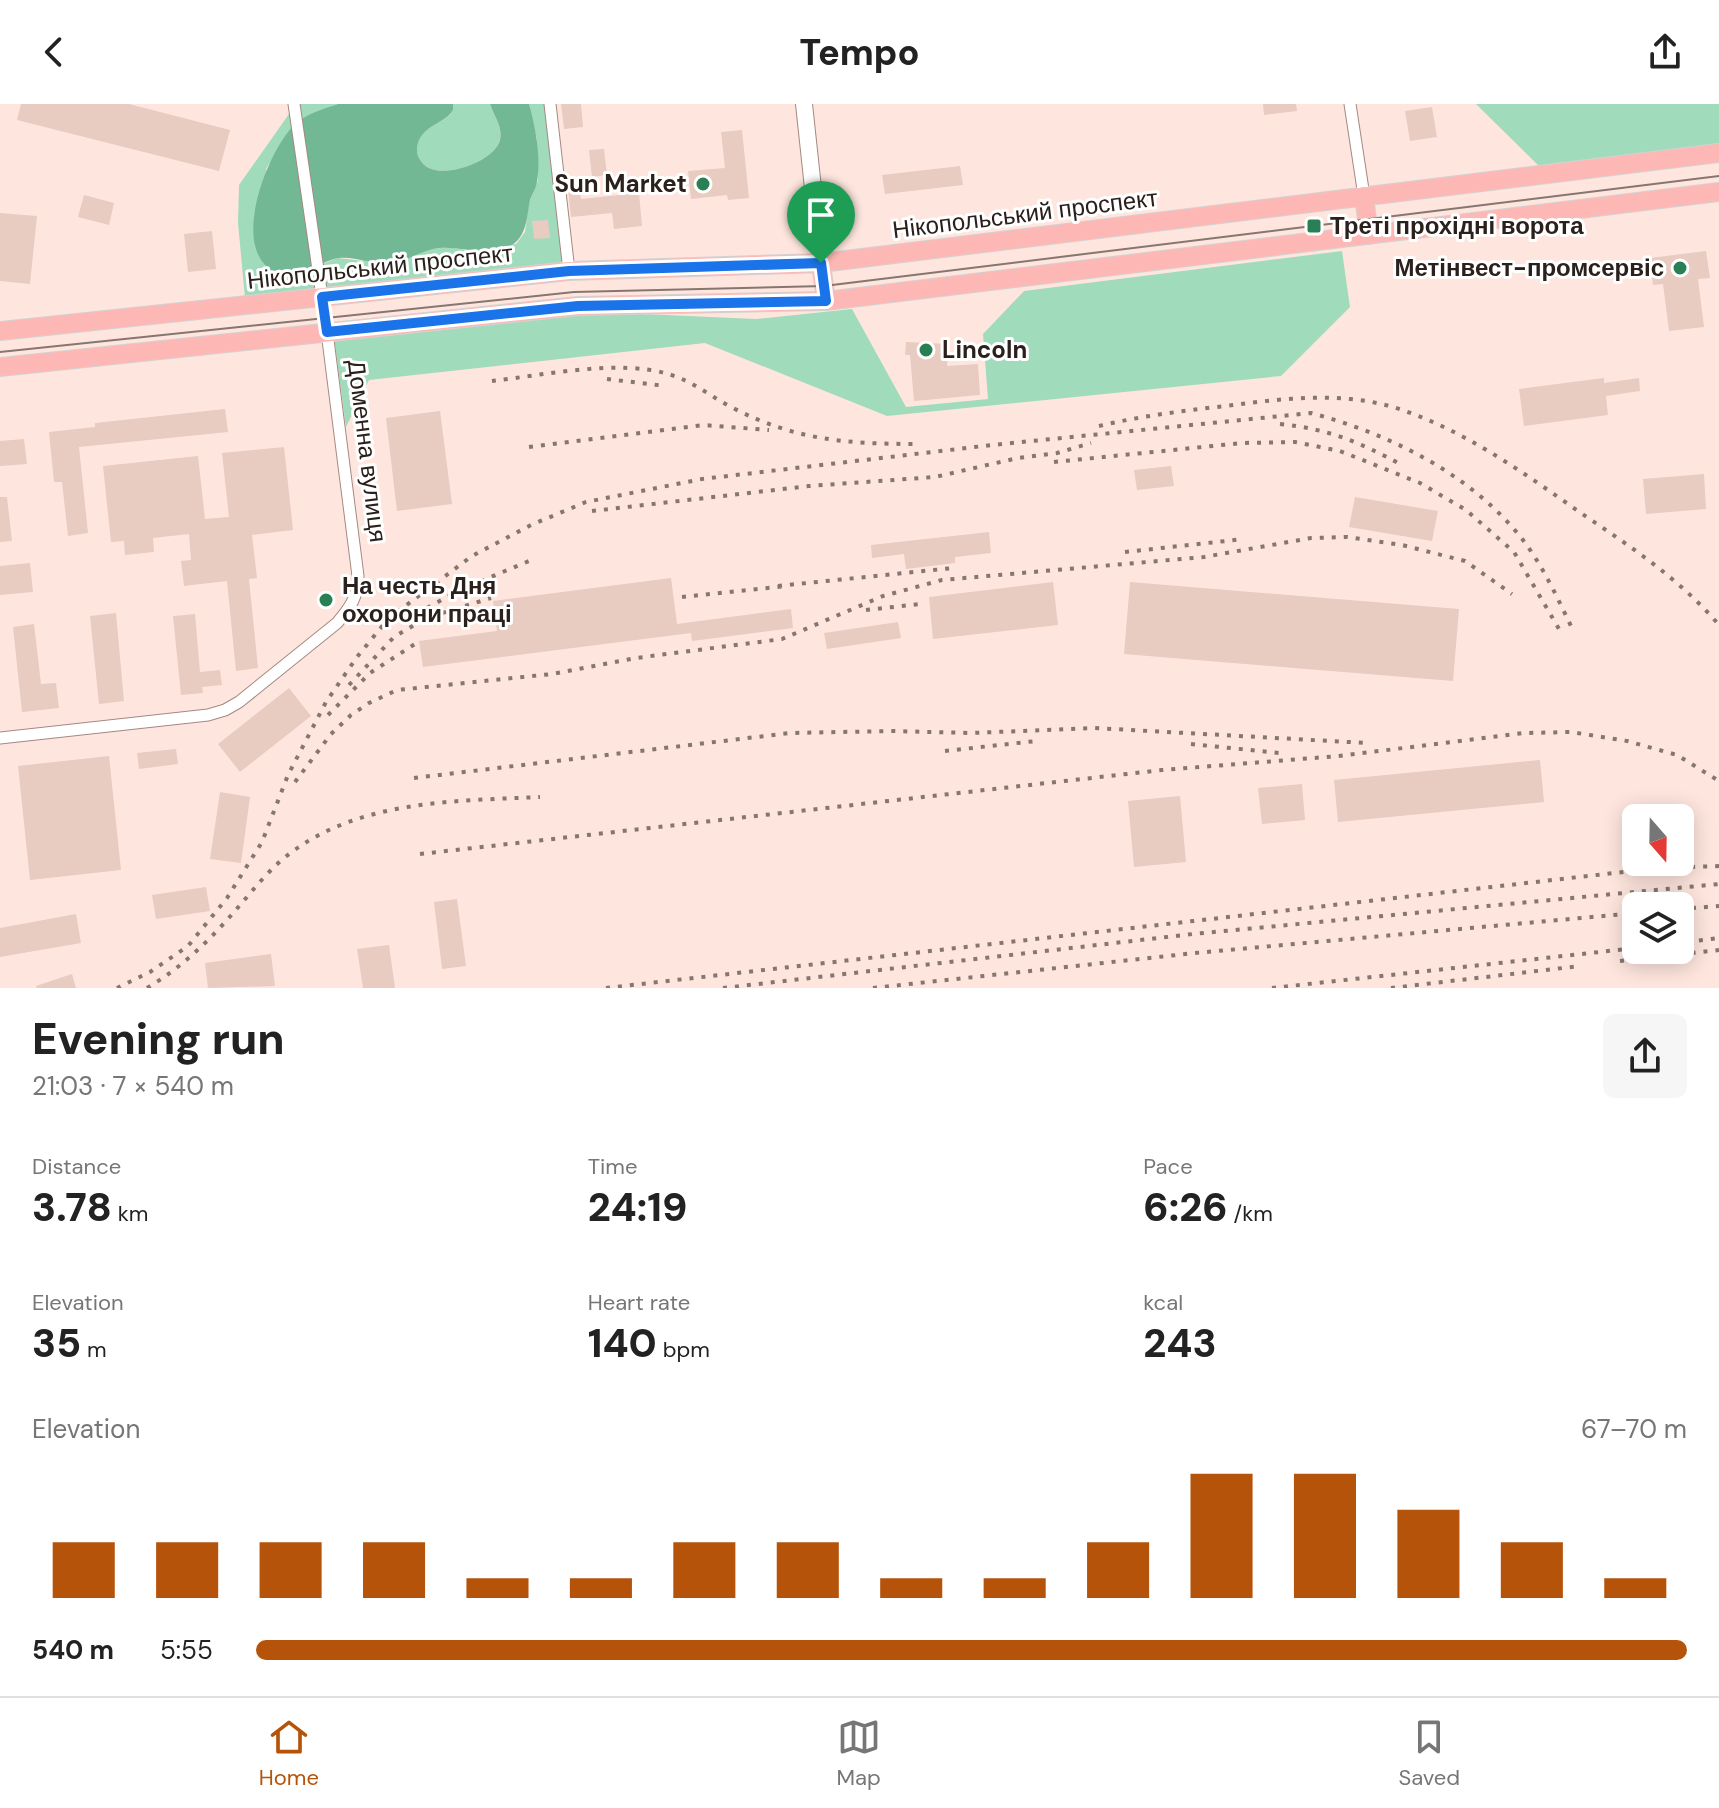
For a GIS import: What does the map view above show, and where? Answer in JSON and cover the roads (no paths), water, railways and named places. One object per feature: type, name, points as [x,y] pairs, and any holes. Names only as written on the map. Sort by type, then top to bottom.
[{"type":"main road","points":[[804,104],[826,301]]},
{"type":"main road","name":"Нікопольський проспект","points":[[0,331],[569,271],[821,263],[1719,153]]},
{"type":"main road","points":[[0,367],[578,306],[826,301],[1719,192]]},
{"type":"main road","points":[[1364,196],[1369,235]]},
{"type":"main road","name":"Доменна вулиця","points":[[322,297],[327,332]]},
{"type":"street","name":"Доменна вулиця","points":[[294,104],[322,297]]},
{"type":"street","points":[[550,104],[569,271]]},
{"type":"street","points":[[1350,104],[1364,196]]},
{"type":"street","name":"Доменна вулиця","points":[[0,738],[208,715],[225,710],[337,623],[348,610],[356,598],[358,576],[327,332]]},
{"type":"tram line","points":[[0,352],[574,292],[824,286],[1719,176]]},
{"type":"railway","points":[[492,381],[605,368],[649,370],[677,377],[733,408],[778,427],[844,441],[916,444]]},
{"type":"railway","points":[[607,379],[666,386]]},
{"type":"railway","points":[[1099,426],[1162,414],[1288,399],[1351,399],[1393,407],[1443,426],[1535,481],[1652,563],[1687,592],[1719,625]]},
{"type":"railway","points":[[117,988],[150,972],[188,946],[227,898],[262,842],[288,775],[326,702],[388,619],[472,556],[531,525],[586,502],[702,479],[992,445],[1311,413],[1397,444],[1425,458],[1476,492],[1527,545],[1571,626]]},
{"type":"railway","points":[[1280,424],[1314,429],[1343,438],[1402,465]]},
{"type":"railway","points":[[529,447],[703,425],[769,430]]},
{"type":"railway","points":[[1054,462],[1242,443],[1295,442],[1340,451],[1420,483],[1466,510],[1514,552],[1559,629]]},
{"type":"railway","points":[[592,511],[809,486],[935,477],[1018,458],[1057,453],[1091,443]]},
{"type":"railway","points":[[295,782],[331,734],[351,715],[397,690],[552,674],[636,658],[782,639],[883,596],[942,580],[1204,557],[1311,538],[1347,537],[1402,545],[1465,561],[1512,594]]},
{"type":"railway","points":[[1125,552],[1244,539]]},
{"type":"railway","points":[[427,608],[460,590],[529,561]]},
{"type":"railway","points":[[778,586],[953,568]]},
{"type":"railway","points":[[682,597],[786,586]]},
{"type":"railway","points":[[349,685],[394,637],[426,618],[491,598]]},
{"type":"railway","points":[[866,610],[920,604]]},
{"type":"railway","points":[[328,715],[370,673],[418,642]]},
{"type":"railway","points":[[414,778],[790,733],[971,733],[1095,728],[1367,743]]},
{"type":"railway","points":[[420,854],[1162,770],[1339,756],[1524,733],[1571,732],[1627,741],[1677,755],[1719,781]]},
{"type":"railway","points":[[945,751],[1036,741]]},
{"type":"railway","points":[[1191,744],[1279,753]]},
{"type":"railway","points":[[147,988],[194,953],[277,864],[312,839],[373,814],[406,807],[540,797]]},
{"type":"railway","points":[[606,988],[1658,868],[1719,866]]},
{"type":"railway","points":[[723,988],[1193,934],[1719,884]]},
{"type":"railway","points":[[1694,908],[1719,906]]},
{"type":"railway","points":[[873,988],[1195,953],[1622,914]]},
{"type":"railway","points":[[1694,941],[1719,938]]},
{"type":"railway","points":[[1272,988],[1622,950]]},
{"type":"railway","points":[[1620,961],[1719,950]]},
{"type":"railway","points":[[1391,988],[1580,966]]},
{"type":"place","name":"Sun Market","points":[[703,184]]},
{"type":"place","name":"Треті прохідні ворота","points":[[1314,226]]},
{"type":"place","name":"Метінвест-промсервіс","points":[[1680,268]]},
{"type":"place","name":"Lincoln","points":[[926,350]]},
{"type":"place","name":"На честь Дня охорони праці","points":[[326,600]]}]
